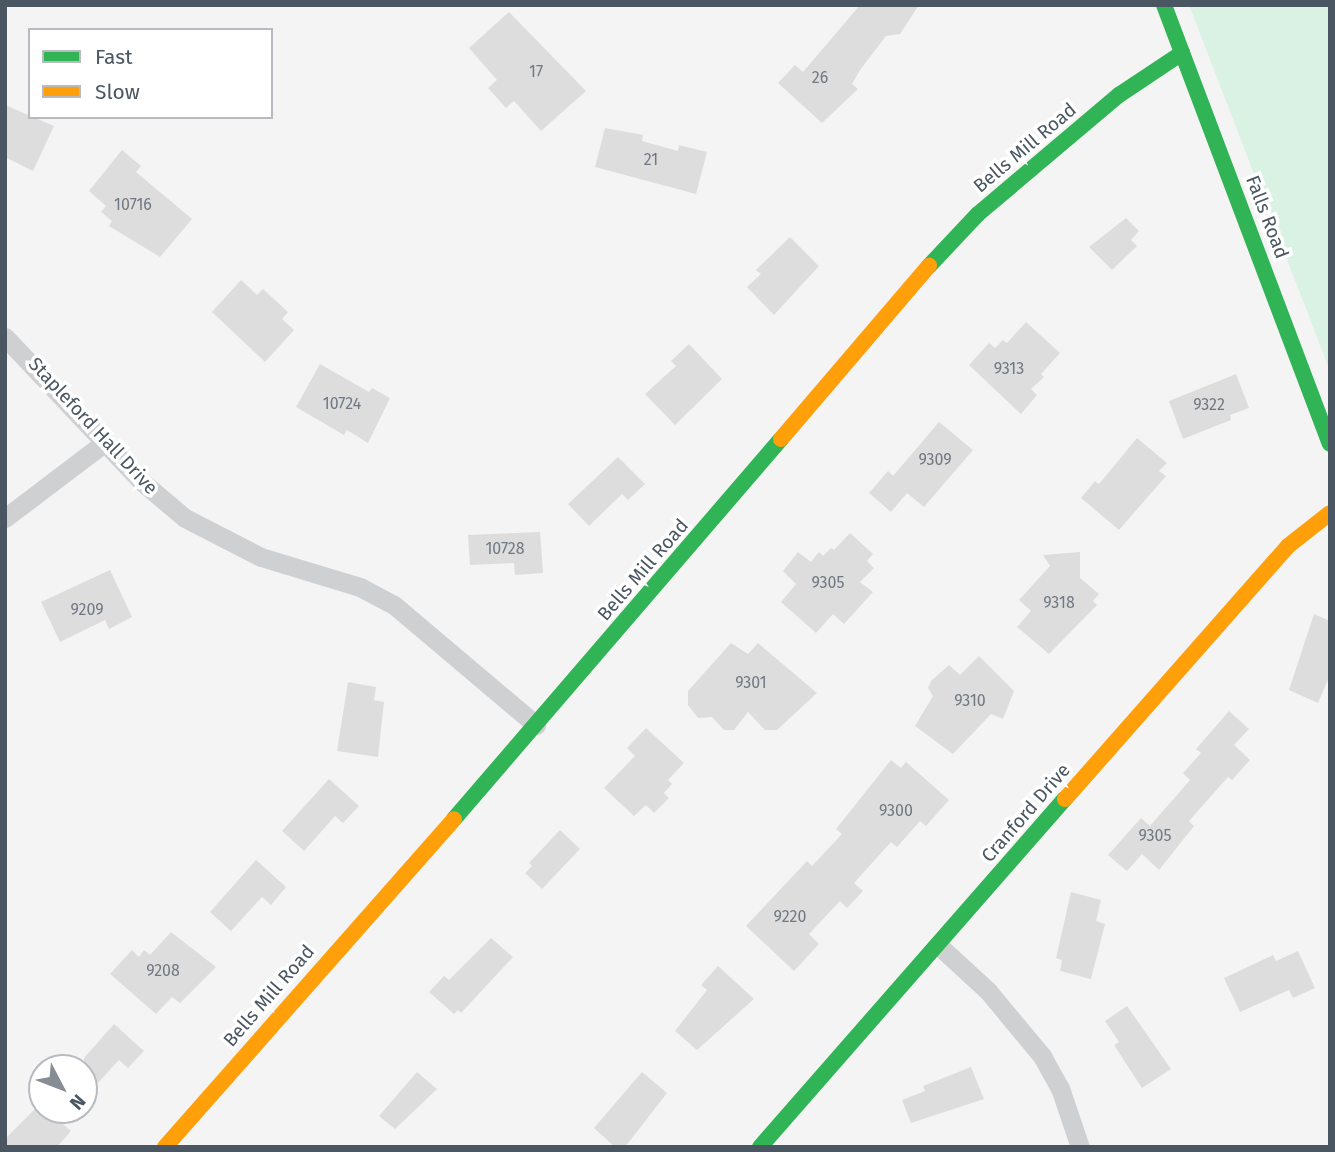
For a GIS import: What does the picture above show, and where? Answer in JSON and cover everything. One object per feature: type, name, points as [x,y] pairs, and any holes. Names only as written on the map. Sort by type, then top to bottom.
[{"type":"street","name":"Falls Road","points":[[1164,5],[1330,444]]},
{"type":"street","name":"Bells Mill Road","points":[[165,1147],[536,725],[890,309],[978,214],[1119,95],[1182,53]]},
{"type":"street","name":"Stapleford Hall Drive","points":[[5,337],[141,481],[209,533],[261,557],[360,587],[394,605],[536,725]]},
{"type":"street","points":[[5,518],[105,442]]},
{"type":"street","name":"Cranford Drive","points":[[760,1147],[1288,546],[1330,513]]},
{"type":"street","points":[[938,945],[988,991],[1042,1056],[1060,1088],[1080,1147]]},
{"type":"green space","points":[[1189,5],[1330,5],[1330,371]]},
{"type":"building","points":[[860,5],[919,5],[900,34],[886,36],[860,70],[852,84],[858,89],[822,123],[778,83],[795,65],[803,72]]},
{"type":"building","points":[[509,12],[586,91],[541,131],[514,101],[506,108],[488,88],[497,80],[469,48]]},
{"type":"building","points":[[5,105],[28,115],[28,119],[38,119],[54,126],[33,171],[5,157]]},
{"type":"building","points":[[605,128],[643,135],[642,141],[678,151],[679,145],[707,152],[696,194],[595,167]]},
{"type":"building","points":[[122,150],[141,166],[136,172],[192,219],[160,257],[109,226],[112,221],[101,212],[106,206],[89,191]]},
{"type":"building","points":[[1126,218],[1139,231],[1131,240],[1137,246],[1112,270],[1089,247]]},
{"type":"building","points":[[790,237],[819,266],[774,315],[747,287],[761,274],[756,270]]},
{"type":"building","points":[[241,280],[257,295],[263,289],[288,312],[282,319],[294,330],[265,362],[212,312]]},
{"type":"building","points":[[1026,322],[1060,353],[1041,374],[1044,377],[1031,389],[1037,395],[1021,414],[969,365],[989,343],[995,348],[1003,340],[1007,343]]},
{"type":"building","points":[[689,344],[722,379],[675,425],[645,394],[676,366],[671,361]]},
{"type":"building","points":[[320,364],[369,392],[372,388],[390,398],[368,443],[347,430],[344,435],[296,407]]},
{"type":"building","points":[[1236,374],[1249,408],[1230,415],[1231,420],[1183,439],[1169,401]]},
{"type":"building","points":[[939,422],[973,450],[924,507],[907,493],[891,512],[869,493],[888,471],[893,476]]},
{"type":"building","points":[[1137,438],[1167,463],[1159,471],[1166,476],[1119,530],[1081,498],[1095,481],[1099,484]]},
{"type":"building","points":[[618,457],[645,484],[628,500],[622,494],[589,526],[568,504]]},
{"type":"building","points":[[540,532],[543,573],[515,575],[514,563],[470,565],[468,535]]},
{"type":"building","points":[[850,533],[873,554],[867,561],[874,568],[860,582],[873,592],[844,624],[833,614],[816,633],[781,602],[796,584],[783,571],[798,552],[811,562],[819,552],[823,556],[831,548],[834,550]]},
{"type":"building","points":[[1080,552],[1080,578],[1099,594],[1093,601],[1097,605],[1049,654],[1017,627],[1031,611],[1019,600],[1050,566],[1043,555]]},
{"type":"building","points":[[110,570],[132,617],[109,629],[105,620],[60,642],[41,602]]},
{"type":"building","points":[[1314,614],[1330,621],[1330,675],[1318,703],[1289,690]]},
{"type":"building","points":[[731,643],[748,654],[758,643],[817,693],[777,730],[765,730],[748,712],[734,730],[724,730],[712,717],[698,718],[688,705],[688,691]]},
{"type":"building","points":[[979,656],[1014,691],[1003,719],[991,714],[953,754],[915,726],[933,696],[928,688],[931,681],[949,665],[960,675]]},
{"type":"building","points":[[348,682],[376,687],[374,700],[384,702],[378,757],[337,751]]},
{"type":"building","points":[[1229,711],[1249,729],[1234,745],[1250,760],[1232,780],[1228,777],[1189,821],[1194,826],[1159,870],[1142,854],[1127,871],[1108,855],[1141,818],[1150,826],[1190,780],[1183,773],[1201,753],[1196,749]]},
{"type":"building","points":[[646,728],[684,763],[668,780],[672,784],[664,793],[669,798],[654,813],[646,805],[634,816],[604,788],[635,756],[627,748]]},
{"type":"building","points":[[891,760],[901,768],[906,762],[949,800],[926,826],[920,821],[897,847],[891,842],[854,883],[863,891],[847,908],[840,901],[809,934],[819,944],[794,971],[746,926],[807,861],[812,866],[842,834],[836,829]]},
{"type":"building","points":[[329,779],[359,806],[343,823],[335,816],[304,851],[282,831]]},
{"type":"building","points":[[560,830],[580,849],[542,889],[525,873],[532,866],[529,863]]},
{"type":"building","points":[[256,860],[286,887],[271,905],[262,897],[231,931],[210,912]]},
{"type":"building","points":[[1071,892],[1101,900],[1096,921],[1105,924],[1091,979],[1060,971],[1062,960],[1056,958]]},
{"type":"building","points":[[171,932],[216,967],[180,1003],[172,997],[156,1014],[110,974],[132,950],[139,957],[144,950],[150,955]]},
{"type":"building","points":[[491,938],[513,957],[461,1013],[458,1010],[454,1014],[429,992],[444,976],[449,980]]},
{"type":"building","points":[[1298,951],[1315,988],[1293,998],[1289,990],[1240,1012],[1224,978],[1273,955],[1276,961]]},
{"type":"building","points":[[718,966],[754,999],[697,1050],[675,1031],[707,990],[701,985]]},
{"type":"building","points":[[1127,1006],[1171,1069],[1142,1088],[1114,1045],[1119,1042],[1105,1021]]},
{"type":"building","points":[[114,1024],[144,1051],[128,1068],[119,1060],[98,1083],[98,1054],[88,1054]]},
{"type":"building","points":[[971,1067],[984,1099],[911,1123],[902,1100],[925,1091],[923,1086]]},
{"type":"building","points":[[417,1072],[437,1089],[395,1129],[379,1116]]},
{"type":"building","points":[[642,1072],[667,1093],[625,1147],[615,1147],[594,1128]]},
{"type":"building","points":[[28,1116],[28,1124],[63,1124],[71,1131],[57,1147],[5,1147],[5,1139]]},
{"type":"traffic: fast","points":[[1164,5],[1330,444]]},
{"type":"traffic: fast","points":[[929,266],[978,214],[1119,95],[1182,53]]},
{"type":"traffic: fast","points":[[454,819],[781,439]]},
{"type":"traffic: fast","points":[[760,1147],[1065,799]]},
{"type":"traffic: slow","points":[[781,439],[929,266]]},
{"type":"traffic: slow","points":[[1065,799],[1288,546],[1330,513]]},
{"type":"traffic: slow","points":[[165,1147],[454,819]]}]
